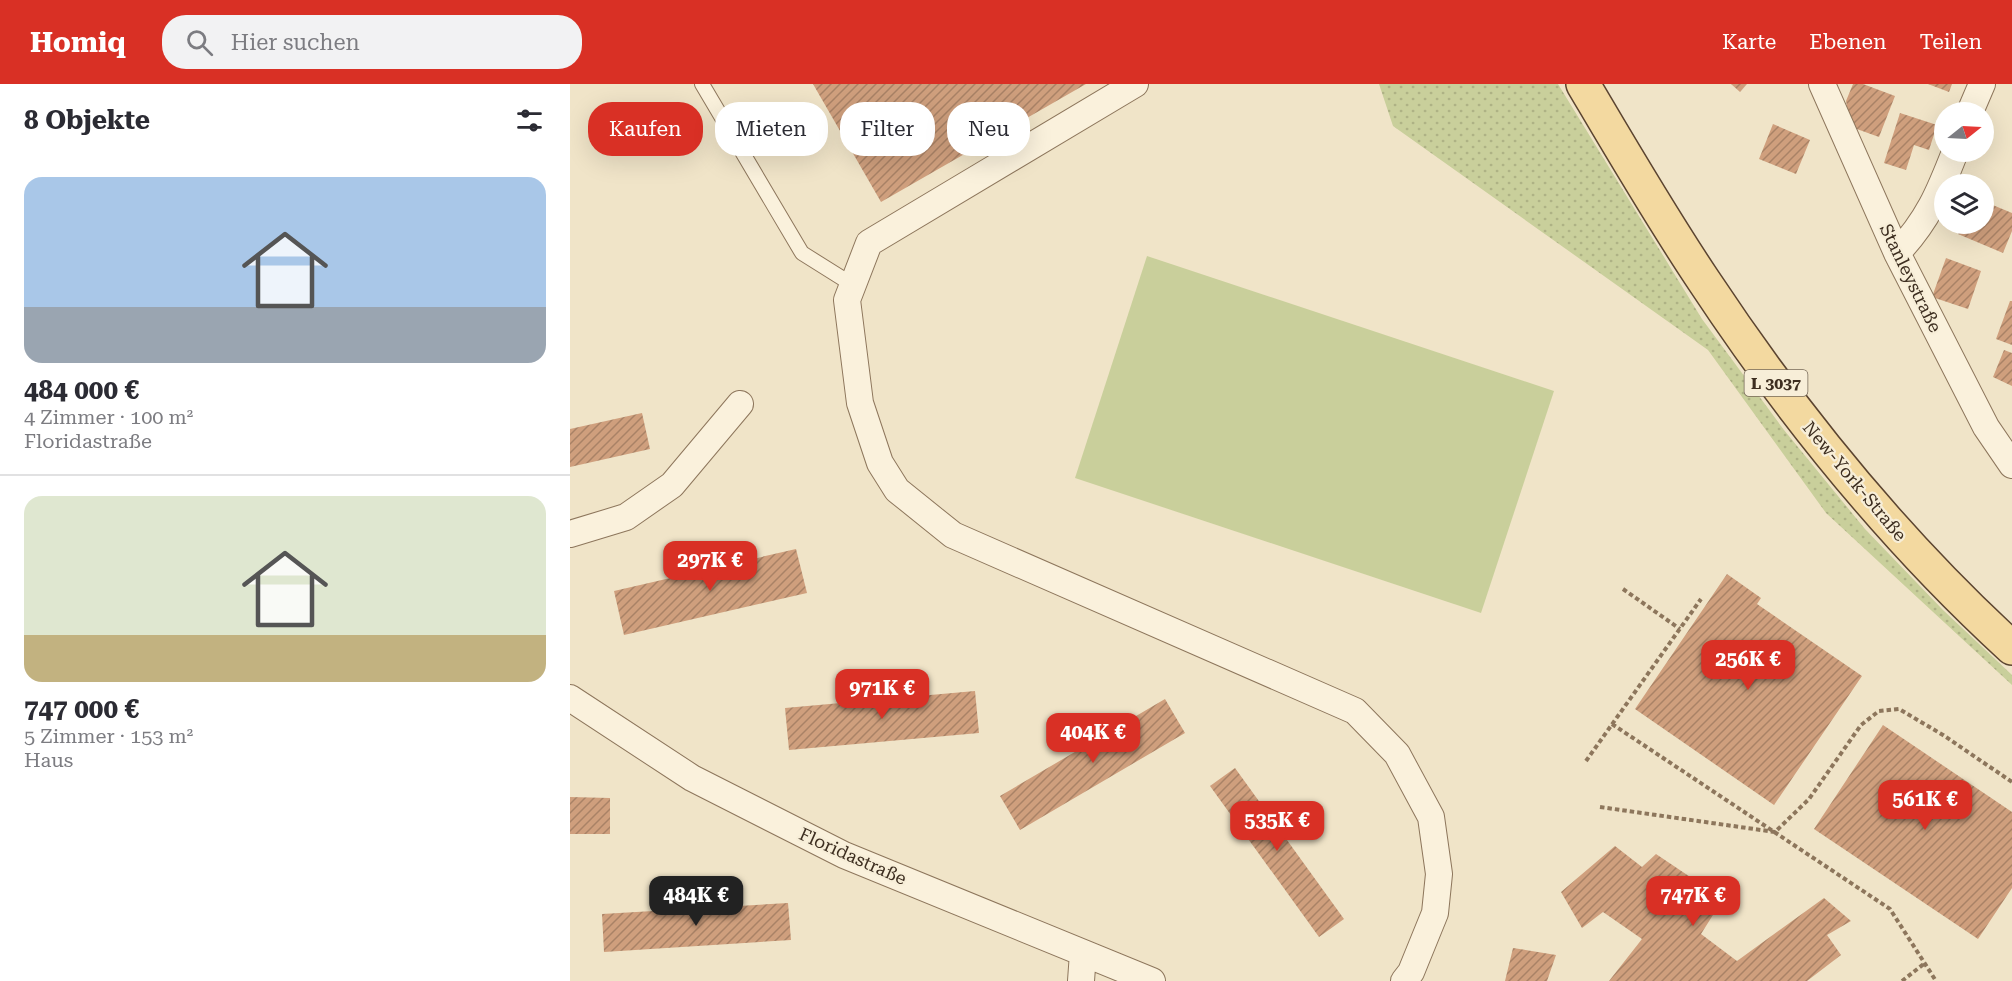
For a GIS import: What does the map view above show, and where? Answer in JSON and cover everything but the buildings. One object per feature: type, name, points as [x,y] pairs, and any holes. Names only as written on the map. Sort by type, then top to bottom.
[{"type":"main road","name":"New-York-Straße","points":[[1584,84],[1703,280],[1755,357],[1870,501],[1932,570],[2012,648]]},
{"type":"street","points":[[1135,84],[869,243],[847,300],[860,403],[880,463],[897,490],[953,535],[1355,711],[1397,754],[1431,817],[1439,874],[1435,914],[1411,972],[1404,981]]},
{"type":"street","name":"Stanleystraße","points":[[1822,84],[1897,253],[1986,427],[2012,465]]},
{"type":"street","points":[[1974,102],[1982,84]]},
{"type":"street","points":[[1897,253],[1917,229],[1937,198],[1951,162]]},
{"type":"street","points":[[570,534],[626,517],[672,485],[740,405]]},
{"type":"street","name":"Floridastraße","points":[[570,698],[692,778],[844,855],[1152,981]]},
{"type":"street","points":[[1081,981],[1083,953]]},
{"type":"lane","points":[[702,84],[802,253],[853,285]]},
{"type":"path","points":[[1623,589],[1680,629]]},
{"type":"path","points":[[1586,761],[1701,599]]},
{"type":"path","points":[[1775,832],[1809,799],[1861,725],[1879,711],[1899,709],[1943,735],[2012,782]]},
{"type":"path","points":[[1612,724],[1890,909],[1936,981]]},
{"type":"path","points":[[1600,807],[1775,832]]},
{"type":"path","points":[[1902,981],[1925,963]]},
{"type":"green space","points":[[1379,84],[1558,84],[1702,319],[1784,430],[1865,529],[1943,610],[2012,675],[2012,685],[1826,513],[1708,350],[1393,126]]},
{"type":"green space","points":[[1147,256],[1554,391],[1481,613],[1075,478]]}]
